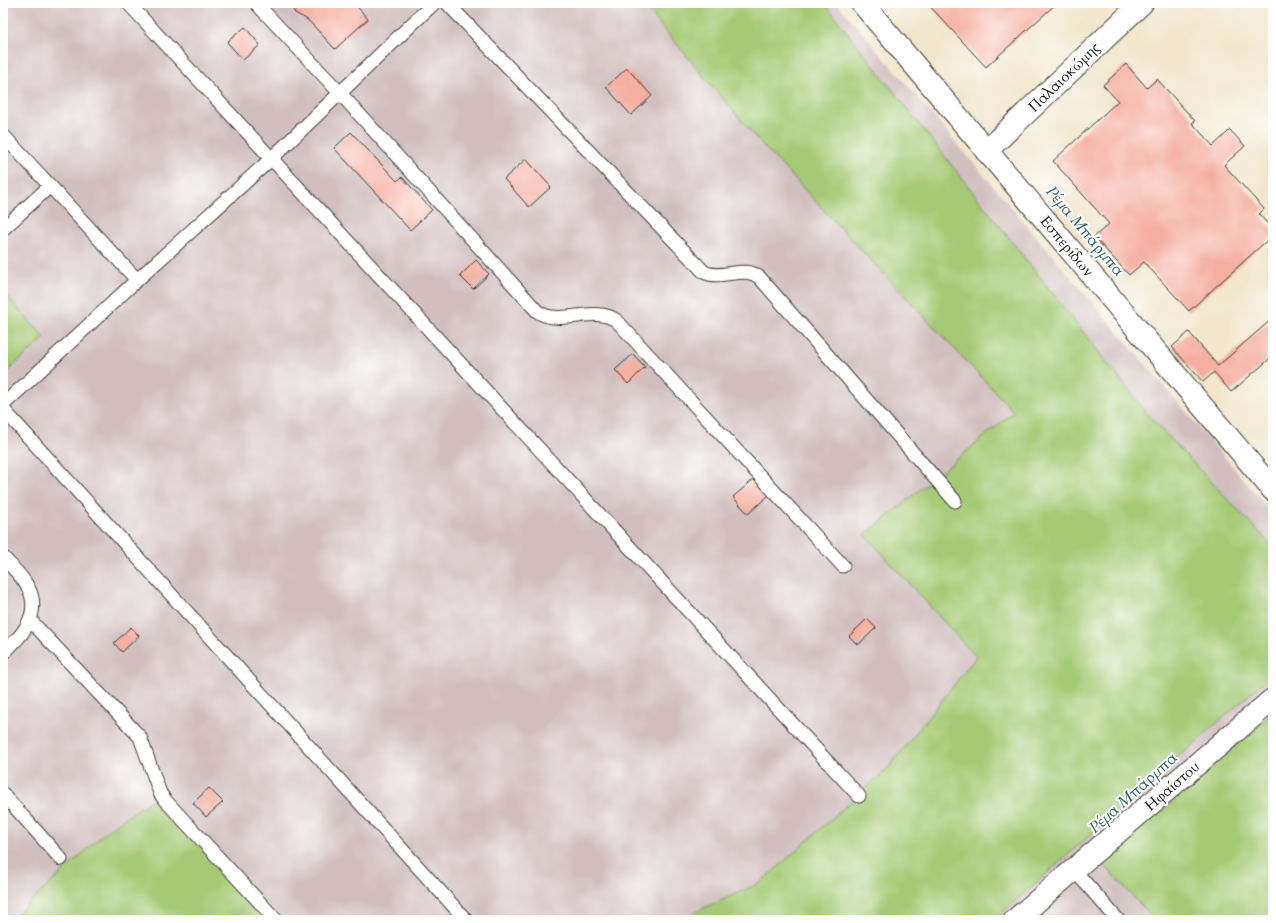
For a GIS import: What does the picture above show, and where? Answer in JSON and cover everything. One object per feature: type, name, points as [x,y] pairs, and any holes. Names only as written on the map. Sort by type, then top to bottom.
[{"type":"street","name":"Εσπερίδων","points":[[862,3],[1273,490]]},
{"type":"street","name":"Παλαιοκώμης","points":[[986,151],[1142,3]]},
{"type":"street","name":"Ηφαίστου","points":[[1015,920],[1273,699]]},
{"type":"lane","points":[[128,3],[859,796]]},
{"type":"lane","points":[[256,3],[340,93],[537,311],[550,317],[604,316],[614,318],[618,321],[843,566]]},
{"type":"lane","points":[[3,405],[137,280],[271,159],[434,3]]},
{"type":"lane","points":[[447,3],[704,272],[711,275],[750,272],[760,278],[955,501]]},
{"type":"lane","points":[[3,134],[137,280]]},
{"type":"lane","points":[[3,229],[50,186]]},
{"type":"lane","points":[[3,409],[466,920]]},
{"type":"lane","points":[[3,557],[20,576],[31,594],[33,608],[30,620],[25,630],[3,653]]},
{"type":"lane","points":[[30,620],[140,737],[160,793],[164,799],[276,920]]},
{"type":"lane","points":[[3,794],[61,859]]},
{"type":"lane","points":[[1074,870],[1118,920]]},
{"type":"shaded area","points":[[3,3],[837,3],[1273,514],[1273,920],[3,920]]},
{"type":"green space","points":[[642,3],[824,3],[1149,416],[1273,547],[1273,674],[994,920],[681,920],[760,883],[889,767],[976,657],[865,535],[1014,412],[756,138]]},
{"type":"green space","points":[[3,292],[45,338],[3,375]]},
{"type":"green space","points":[[1273,713],[1273,920],[1155,920],[1102,863]]},
{"type":"green space","points":[[158,796],[273,920],[11,920],[110,828]]},
{"type":"building","points":[[290,3],[354,3],[368,19],[335,49],[308,20],[295,13]]},
{"type":"building","points":[[927,3],[1057,3],[986,67]]},
{"type":"building","points":[[245,27],[260,45],[243,60],[227,42]]},
{"type":"building","points":[[1126,64],[1147,88],[1157,79],[1195,121],[1192,123],[1213,146],[1230,130],[1245,146],[1224,165],[1264,209],[1259,214],[1273,230],[1273,235],[1189,311],[1144,262],[1129,275],[1094,237],[1109,224],[1053,161],[1118,101],[1103,85]]},
{"type":"building","points":[[627,68],[652,96],[631,115],[606,87]]},
{"type":"building","points":[[351,132],[397,181],[402,177],[432,210],[410,230],[334,148]]},
{"type":"building","points":[[526,159],[551,187],[529,207],[504,179]]},
{"type":"building","points":[[476,260],[489,274],[473,289],[460,276]]},
{"type":"building","points":[[1273,318],[1273,356],[1231,392],[1214,372],[1203,382],[1172,347],[1189,332],[1218,366]]},
{"type":"building","points":[[633,354],[645,367],[628,384],[615,370]]},
{"type":"building","points":[[755,478],[769,495],[748,514],[733,497]]},
{"type":"building","points":[[867,619],[876,628],[858,645],[849,636]]},
{"type":"building","points":[[131,627],[139,636],[122,652],[114,643]]},
{"type":"building","points":[[209,788],[223,802],[206,817],[193,803]]},
{"type":"water label","name":"Ρέμα Μπάρμπα","points":[[1085,231]]},
{"type":"water label","name":"Ρέμα Μπάρμπα","points":[[1133,793]]}]
